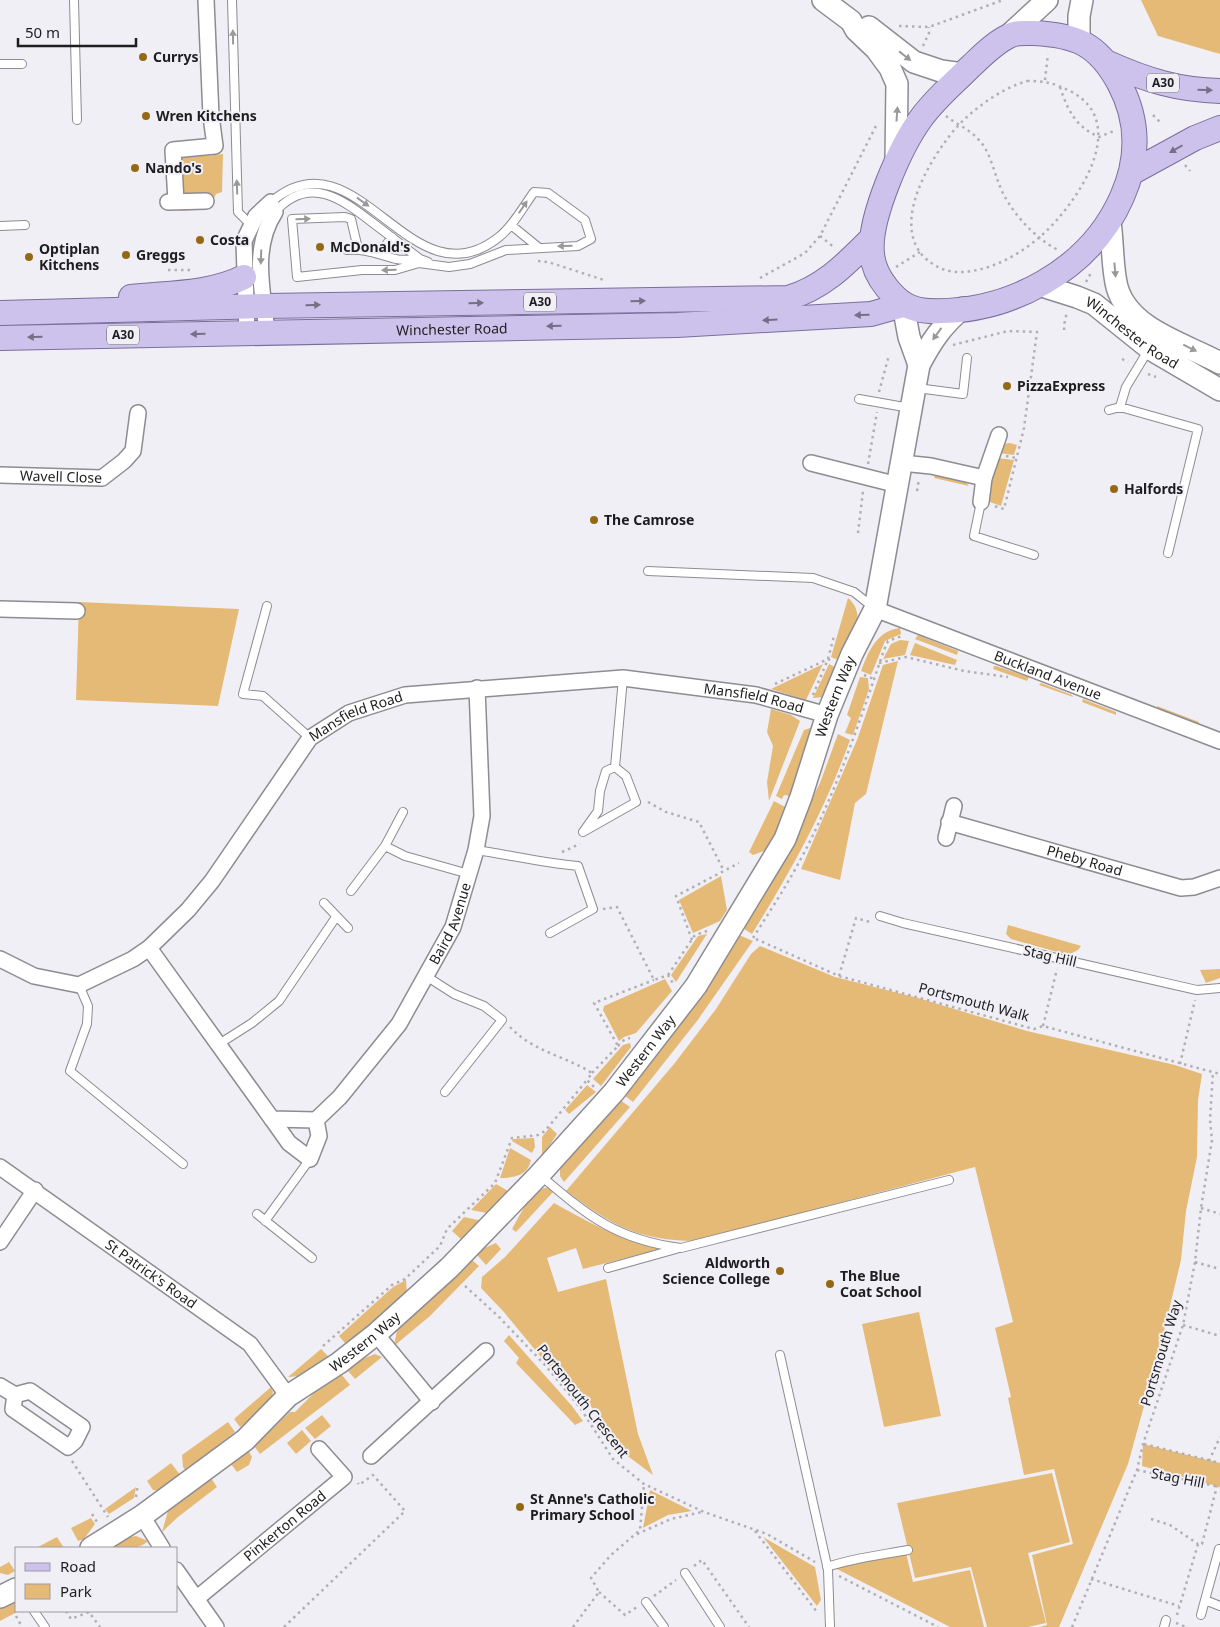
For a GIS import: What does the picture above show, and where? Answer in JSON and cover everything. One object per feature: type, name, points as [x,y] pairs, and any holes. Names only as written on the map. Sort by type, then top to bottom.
[{"type":"main road","name":"A30","points":[[1010,35],[1034,33],[1059,34],[1080,41],[1108,63],[1142,78],[1189,90],[1220,91]]},
{"type":"main road","points":[[903,305],[879,278],[873,265],[872,239],[896,162],[922,117],[963,74],[1010,35]]},
{"type":"main road","name":"A30","points":[[903,305],[912,309],[930,311],[963,308],[1014,296],[1039,285],[1071,265],[1110,222],[1131,173],[1135,149],[1133,123],[1124,91],[1108,63]]},
{"type":"main road","points":[[1131,173],[1195,138],[1220,128]]},
{"type":"main road","name":"Winchester Road","points":[[0,313],[255,306],[788,298],[813,289],[824,282],[872,239]]},
{"type":"main road","points":[[26,313],[65,304],[208,288],[232,283],[244,277]]},
{"type":"main road","name":"Winchester Road","points":[[0,338],[677,325],[871,314],[903,305]]},
{"type":"street","points":[[206,0],[211,116],[215,146],[174,150],[172,201],[206,201]]},
{"type":"street","points":[[823,0],[851,21],[856,30],[884,59],[897,84],[896,162]]},
{"type":"street","points":[[1010,35],[1047,0]]},
{"type":"street","points":[[1080,41],[1079,16],[1082,0]]},
{"type":"street","points":[[851,21],[863,22],[914,62],[941,71],[963,74]]},
{"type":"street","points":[[257,333],[255,306],[244,277],[244,241],[250,224],[273,207]]},
{"type":"street","points":[[257,333],[255,306],[260,270],[261,242],[273,207]]},
{"type":"street","name":"Winchester Road","points":[[1110,222],[1117,288],[1125,303],[1155,341],[1220,363]]},
{"type":"street","name":"Winchester Road","points":[[1039,285],[1094,304],[1155,341],[1220,390]]},
{"type":"street","name":"Western Way","points":[[903,305],[919,365]]},
{"type":"street","name":"Western Way","points":[[93,1547],[142,1516],[244,1440],[288,1396],[339,1363],[376,1334],[449,1268],[539,1175],[614,1092],[660,1035],[701,978],[785,839],[801,797],[827,715],[852,654],[875,609],[919,365],[937,333],[947,321],[963,308]]},
{"type":"street","name":"Wavell Close","points":[[0,476],[102,478],[124,462],[133,451],[138,413]]},
{"type":"street","points":[[981,502],[984,478],[999,435]]},
{"type":"street","points":[[811,463],[898,485]]},
{"type":"street","points":[[902,463],[930,466],[984,478]]},
{"type":"street","points":[[0,609],[77,611]]},
{"type":"street","name":"Buckland Avenue","points":[[875,609],[1220,741]]},
{"type":"street","name":"Mansfield Road","points":[[79,985],[133,959],[149,948],[188,910],[212,881],[310,738],[349,713],[405,695],[623,678],[753,694],[827,715]]},
{"type":"street","name":"Baird Avenue","points":[[316,1120],[340,1097],[399,1024],[453,927],[476,850],[482,816],[477,688]]},
{"type":"street","points":[[946,838],[954,806]]},
{"type":"street","name":"Pheby Road","points":[[949,822],[1181,888],[1194,887],[1220,878]]},
{"type":"street","points":[[149,948],[289,1143],[310,1160],[319,1136],[316,1120],[272,1119]]},
{"type":"street","points":[[0,959],[34,976],[79,985]]},
{"type":"street","name":"St Patrick's Road","points":[[0,1166],[250,1344],[288,1396]]},
{"type":"street","points":[[0,1242],[35,1190]]},
{"type":"street","points":[[376,1334],[432,1402]]},
{"type":"street","points":[[371,1456],[486,1351]]},
{"type":"street","points":[[0,1386],[15,1394],[30,1391],[82,1427],[75,1441],[68,1447],[13,1409],[15,1394]]},
{"type":"street","points":[[319,1448],[344,1477]]},
{"type":"street","name":"Pinkerton Road","points":[[196,1599],[344,1477]]},
{"type":"street","points":[[142,1516],[161,1547]]},
{"type":"street","points":[[178,1573],[216,1627]]},
{"type":"street","points":[[0,1597],[15,1590]]},
{"type":"lane","points":[[74,0],[77,120]]},
{"type":"lane","points":[[232,0],[238,212],[250,224]]},
{"type":"lane","points":[[0,64],[22,64]]},
{"type":"lane","points":[[273,207],[289,190],[301,185],[317,183],[345,190],[397,229],[434,250],[458,255],[467,254],[486,246],[511,225],[534,192],[548,193],[585,220],[591,239],[578,246],[506,250],[463,265],[448,267],[418,263],[395,270],[362,270],[296,277],[292,219],[344,217],[351,219],[358,249]]},
{"type":"lane","points":[[273,207],[299,195],[317,192],[335,196],[349,204],[420,259],[436,266]]},
{"type":"lane","points":[[511,225],[538,247]]},
{"type":"lane","points":[[0,226],[25,226]]},
{"type":"lane","points":[[380,253],[392,237]]},
{"type":"lane","points":[[347,250],[358,249],[380,253],[398,260],[420,259]]},
{"type":"lane","points":[[1120,407],[1126,387],[1155,341]]},
{"type":"lane","points":[[859,399],[914,398],[963,394],[967,358]]},
{"type":"lane","points":[[1109,410],[1120,407],[1198,429],[1168,553]]},
{"type":"lane","points":[[981,502],[974,536],[1034,555]]},
{"type":"lane","points":[[648,572],[813,578],[854,592],[875,609]]},
{"type":"lane","points":[[267,606],[243,694],[263,696],[310,738]]},
{"type":"lane","points":[[615,767],[623,678]]},
{"type":"lane","points":[[615,767],[626,776],[636,802],[583,832],[598,812],[600,791],[606,771],[615,767]]},
{"type":"lane","points":[[351,891],[385,846],[403,812]]},
{"type":"lane","points":[[385,846],[404,856],[469,874]]},
{"type":"lane","points":[[476,850],[512,855],[541,863],[578,866],[592,909],[550,933]]},
{"type":"lane","points":[[324,903],[348,928]]},
{"type":"lane","name":"Stag Hill","points":[[880,916],[912,926],[1197,990],[1220,988]]},
{"type":"lane","points":[[219,1044],[252,1023],[279,1001],[336,917]]},
{"type":"lane","points":[[426,976],[454,994],[484,1006],[502,1020],[445,1092]]},
{"type":"lane","points":[[79,985],[88,1006],[87,1024],[70,1071],[183,1164]]},
{"type":"lane","points":[[264,1221],[310,1160]]},
{"type":"lane","points":[[539,1175],[590,1216],[614,1231],[639,1240],[681,1248]]},
{"type":"lane","points":[[608,1268],[949,1180]]},
{"type":"lane","points":[[257,1214],[312,1258]]},
{"type":"lane","points":[[780,1355],[827,1569],[830,1627]]},
{"type":"lane","points":[[1201,1615],[1218,1549]]},
{"type":"lane","points":[[827,1569],[848,1560],[908,1550]]},
{"type":"lane","points":[[685,1573],[720,1627]]},
{"type":"lane","points":[[1205,1600],[1220,1606]]},
{"type":"lane","points":[[646,1602],[664,1627]]},
{"type":"lane","points":[[35,1612],[45,1627]]},
{"type":"path","points":[[892,24],[908,28],[929,27],[1003,0]]},
{"type":"path","points":[[922,47],[929,33],[929,27]]},
{"type":"path","points":[[1045,81],[1047,65]]},
{"type":"path","points":[[1045,81],[1059,86],[1086,102],[1096,122],[1099,137],[1093,166],[1052,226],[1040,237],[1005,261],[970,272],[956,272],[939,268],[920,252],[914,238],[910,220],[912,207],[932,165],[958,126],[996,95],[1012,86],[1027,82],[1045,81]]},
{"type":"path","points":[[1059,86],[1076,121],[1084,130],[1099,137],[1122,127]]},
{"type":"path","points":[[944,114],[978,139],[996,170],[998,183],[1008,203],[1040,237],[1053,247]]},
{"type":"path","points":[[1153,115],[1162,124]]},
{"type":"path","points":[[763,277],[805,252],[820,236],[879,119]]},
{"type":"path","points":[[820,236],[834,248]]},
{"type":"path","points":[[904,262],[920,252]]},
{"type":"path","points":[[533,261],[548,262],[609,282]]},
{"type":"path","points":[[1085,284],[1094,268]]},
{"type":"path","points":[[1064,330],[1065,318]]},
{"type":"path","points":[[951,345],[1000,332],[1037,332],[1024,428],[1004,509],[981,502]]},
{"type":"path","points":[[879,394],[889,355]]},
{"type":"path","points":[[867,470],[878,408]]},
{"type":"path","points":[[858,533],[864,484]]},
{"type":"path","points":[[807,708],[828,660],[834,636]]},
{"type":"path","points":[[879,663],[888,642],[901,636]]},
{"type":"path","points":[[879,663],[906,657],[964,671],[1009,677]]},
{"type":"path","points":[[753,694],[828,660]]},
{"type":"path","name":"Portsmouth Walk","points":[[879,663],[850,750],[812,836],[797,867],[755,939],[839,976],[1034,1029],[1042,1026],[1220,1074]]},
{"type":"path","points":[[636,802],[648,802],[666,812],[699,822],[724,871]]},
{"type":"path","points":[[541,863],[596,836],[592,827]]},
{"type":"path","points":[[692,940],[676,896],[740,863]]},
{"type":"path","points":[[592,909],[616,907],[654,980]]},
{"type":"path","points":[[839,976],[856,918],[878,924],[880,916]]},
{"type":"path","points":[[618,1046],[594,1003],[668,975],[695,935],[714,929]]},
{"type":"path","points":[[1042,1026],[1061,958]]},
{"type":"path","points":[[668,975],[676,988]]},
{"type":"path","points":[[1180,1064],[1197,990]]},
{"type":"path","points":[[502,1020],[530,1045],[549,1051],[592,1073]]},
{"type":"path","points":[[323,1346],[392,1285],[405,1279],[440,1246],[447,1229],[494,1183],[512,1138],[538,1135],[545,1130],[592,1073],[625,1039],[630,1038]]},
{"type":"path","name":"Portsmouth Way","points":[[1072,1627],[1137,1470],[1143,1444],[1183,1325],[1195,1262],[1200,1208],[1212,1140],[1210,1120],[1213,1072]]},
{"type":"path","points":[[587,1080],[600,1093]]},
{"type":"path","points":[[1200,1208],[1220,1214]]},
{"type":"path","points":[[1195,1262],[1220,1269]]},
{"type":"path","name":"Portsmouth Crescent","points":[[466,1286],[546,1366],[581,1409],[613,1459],[644,1484],[704,1512],[767,1534],[827,1569],[938,1627]]},
{"type":"path","points":[[1183,1325],[1220,1336]]},
{"type":"path","points":[[1209,1461],[1220,1437]]},
{"type":"path","name":"Stag Hill","points":[[1143,1444],[1220,1463]]},
{"type":"path","points":[[68,1447],[71,1460],[108,1519]]},
{"type":"path","name":"Stag Hill","points":[[1137,1470],[1219,1486]]},
{"type":"path","points":[[284,1627],[405,1511],[373,1475],[359,1485],[349,1473],[344,1477]]},
{"type":"path","points":[[644,1484],[640,1530],[611,1555],[591,1578],[599,1592],[625,1615],[646,1602]]},
{"type":"path","points":[[1198,1544],[1202,1544],[1219,1486]]},
{"type":"path","points":[[632,1536],[671,1519],[704,1512]]},
{"type":"path","points":[[92,1514],[98,1526]]},
{"type":"path","points":[[1150,1519],[1170,1525],[1198,1544]]},
{"type":"path","points":[[755,1530],[817,1612]]},
{"type":"path","points":[[1091,1579],[1179,1606],[1198,1544]]},
{"type":"path","points":[[573,1627],[599,1592]]},
{"type":"path","points":[[67,1612],[71,1619],[89,1612],[100,1627]]},
{"type":"path","points":[[16,1616],[22,1627]]},
{"type":"path","points":[[1174,1627],[1175,1623],[1186,1627]]},
{"type":"green space","points":[[1141,0],[1220,0],[1220,54],[1158,36]]},
{"type":"green space","points":[[205,150],[206,156],[223,154],[222,192],[216,194],[209,209],[180,211],[182,194],[178,151]]},
{"type":"green space","points":[[1010,443],[1017,445],[1014,455],[998,453],[1002,444]]},
{"type":"green space","points":[[997,458],[1014,460],[1001,506],[987,501]]},
{"type":"green space","points":[[937,471],[964,480],[969,486],[934,478]]},
{"type":"green space","points":[[848,598],[854,605],[858,621],[857,630],[845,663],[831,657]]},
{"type":"green space","points":[[79,602],[239,609],[218,706],[76,700]]},
{"type":"green space","points":[[900,628],[901,634],[885,641],[871,675],[861,671],[867,656],[880,637],[885,633]]},
{"type":"green space","points":[[918,635],[958,651],[957,655],[915,639]]},
{"type":"green space","points":[[900,640],[909,641],[905,655],[883,659],[891,644]]},
{"type":"green space","points":[[915,643],[957,660],[955,665],[910,655]]},
{"type":"green space","points":[[898,661],[866,794],[855,803],[840,880],[801,869],[857,740],[883,665]]},
{"type":"green space","points":[[823,664],[806,700],[771,689]]},
{"type":"green space","points":[[829,664],[839,669],[824,697],[813,698]]},
{"type":"green space","points":[[994,666],[1029,677],[1027,681],[993,669]]},
{"type":"green space","points":[[860,677],[868,678],[869,689],[853,735],[845,733],[851,718],[847,715]]},
{"type":"green space","points":[[1041,683],[1072,695],[1073,697],[1039,685]]},
{"type":"green space","points":[[1083,699],[1116,712],[1116,715],[1082,702]]},
{"type":"green space","points":[[1157,706],[1199,722],[1198,725],[1158,710]]},
{"type":"green space","points":[[771,709],[791,715],[800,721],[769,801],[767,782],[773,746],[767,732]]},
{"type":"green space","points":[[810,728],[811,737],[790,796],[784,795],[782,799],[776,796],[804,730]]},
{"type":"green space","points":[[838,734],[850,740],[829,792],[794,863],[752,934],[744,929],[820,783]]},
{"type":"green space","points":[[774,801],[787,808],[769,849],[753,855],[749,852]]},
{"type":"green space","points":[[721,876],[727,910],[720,921],[693,933],[679,900]]},
{"type":"green space","points":[[1008,925],[1081,946],[1078,950],[1068,955],[1011,939],[1006,934]]},
{"type":"green space","points":[[707,934],[676,982],[671,975],[698,936]]},
{"type":"green space","points":[[739,935],[753,941],[697,1021],[633,1102],[625,1096],[714,976]]},
{"type":"green space","points":[[760,946],[835,977],[918,998],[1027,1031],[1175,1065],[1202,1074],[1198,1100],[1197,1157],[1186,1211],[1181,1260],[1159,1352],[1128,1464],[1059,1627],[1039,1627],[1047,1625],[1032,1555],[1073,1544],[1054,1469],[1024,1475],[1008,1398],[1011,1397],[995,1328],[1013,1322],[975,1167],[695,1241],[656,1238],[640,1234],[597,1213],[566,1191],[674,1064],[716,1009],[751,954]]},
{"type":"green space","points":[[1220,969],[1220,978],[1206,983],[1200,970]]},
{"type":"green space","points":[[665,979],[672,991],[636,1033],[619,1041],[603,1010],[604,1006]]},
{"type":"green space","points":[[630,1043],[631,1047],[601,1086],[593,1079],[623,1045]]},
{"type":"green space","points":[[587,1085],[596,1092],[569,1114],[565,1110]]},
{"type":"green space","points":[[620,1100],[630,1107],[564,1182],[560,1176],[560,1167]]},
{"type":"green space","points":[[550,1127],[557,1134],[542,1157],[542,1137]]},
{"type":"green space","points":[[534,1138],[535,1147],[532,1153],[512,1141],[513,1139]]},
{"type":"green space","points":[[510,1148],[531,1160],[527,1170],[523,1173],[500,1178]]},
{"type":"green space","points":[[496,1184],[512,1193],[487,1213],[471,1210]]},
{"type":"green space","points":[[549,1187],[554,1191],[516,1232],[512,1229],[531,1198],[542,1189]]},
{"type":"green space","points":[[554,1203],[606,1230],[633,1241],[661,1249],[583,1269],[576,1248],[547,1258],[558,1292],[606,1279],[638,1434],[653,1475],[621,1451],[588,1402],[545,1362],[503,1311],[481,1288],[482,1277],[505,1257]]},
{"type":"green space","points":[[464,1217],[483,1221],[462,1240],[452,1231]]},
{"type":"green space","points":[[496,1243],[501,1249],[486,1265],[477,1255],[482,1249]]},
{"type":"green space","points":[[471,1259],[479,1266],[430,1316],[394,1346],[398,1325]]},
{"type":"green space","points":[[406,1280],[407,1294],[349,1342],[345,1343],[339,1336],[393,1287]]},
{"type":"green space","points":[[919,1312],[941,1416],[884,1427],[862,1324]]},
{"type":"green space","points":[[509,1335],[583,1421],[575,1425],[516,1363],[519,1358],[504,1341]]},
{"type":"green space","points":[[321,1349],[329,1357],[305,1374],[288,1377]]},
{"type":"green space","points":[[375,1354],[382,1357],[355,1379],[348,1371],[362,1359]]},
{"type":"green space","points":[[342,1375],[350,1385],[260,1454],[254,1446],[290,1412],[295,1412],[314,1393]]},
{"type":"green space","points":[[271,1387],[273,1392],[270,1405],[240,1427],[234,1419]]},
{"type":"green space","points":[[322,1415],[331,1426],[315,1439],[305,1428]]},
{"type":"green space","points":[[228,1422],[235,1432],[186,1471],[183,1467],[182,1455]]},
{"type":"green space","points":[[302,1430],[311,1441],[296,1454],[287,1443]]},
{"type":"green space","points":[[1143,1444],[1220,1463],[1220,1487],[1142,1466]]},
{"type":"green space","points":[[248,1450],[252,1457],[249,1465],[237,1472],[231,1464]]},
{"type":"green space","points":[[171,1463],[181,1476],[160,1491],[153,1490],[147,1481]]},
{"type":"green space","points":[[1052,1473],[1070,1542],[1028,1553],[1046,1623],[1028,1627],[987,1627],[971,1567],[915,1578],[897,1503]]},
{"type":"green space","points":[[211,1478],[217,1487],[162,1532],[168,1511]]},
{"type":"green space","points":[[136,1487],[134,1498],[109,1514],[105,1509]]},
{"type":"green space","points":[[650,1490],[692,1511],[668,1515],[643,1528]]},
{"type":"green space","points":[[91,1518],[95,1524],[84,1539],[78,1541],[71,1528]]},
{"type":"green space","points":[[136,1536],[148,1541],[135,1547],[112,1547],[130,1537]]},
{"type":"green space","points":[[57,1537],[63,1547],[38,1547]]},
{"type":"green space","points":[[763,1537],[815,1567],[821,1600],[817,1606]]},
{"type":"green space","points":[[906,1553],[913,1582],[970,1570],[984,1627],[950,1627],[835,1568]]},
{"type":"green space","points":[[9,1562],[15,1571],[8,1575],[0,1573],[0,1567]]},
{"type":"green space","points":[[15,1600],[15,1612],[17,1612],[0,1621],[0,1607]]},
{"type":"place","name":"Currys","points":[[143,57]]},
{"type":"place","name":"Wren Kitchens","points":[[146,116]]},
{"type":"place","name":"Nando's","points":[[135,168]]},
{"type":"place","name":"Costa","points":[[200,240]]},
{"type":"place","name":"McDonald's","points":[[320,247]]},
{"type":"place","name":"Greggs","points":[[126,255]]},
{"type":"place","name":"Optiplan Kitchens","points":[[29,257]]},
{"type":"place","name":"PizzaExpress","points":[[1007,386]]},
{"type":"place","name":"Halfords","points":[[1114,489]]},
{"type":"place","name":"The Camrose","points":[[594,520]]},
{"type":"place","name":"Aldworth Science College","points":[[780,1271]]},
{"type":"place","name":"The Blue Coat School","points":[[830,1284]]},
{"type":"place","name":"St Anne's Catholic Primary School","points":[[520,1507]]}]
